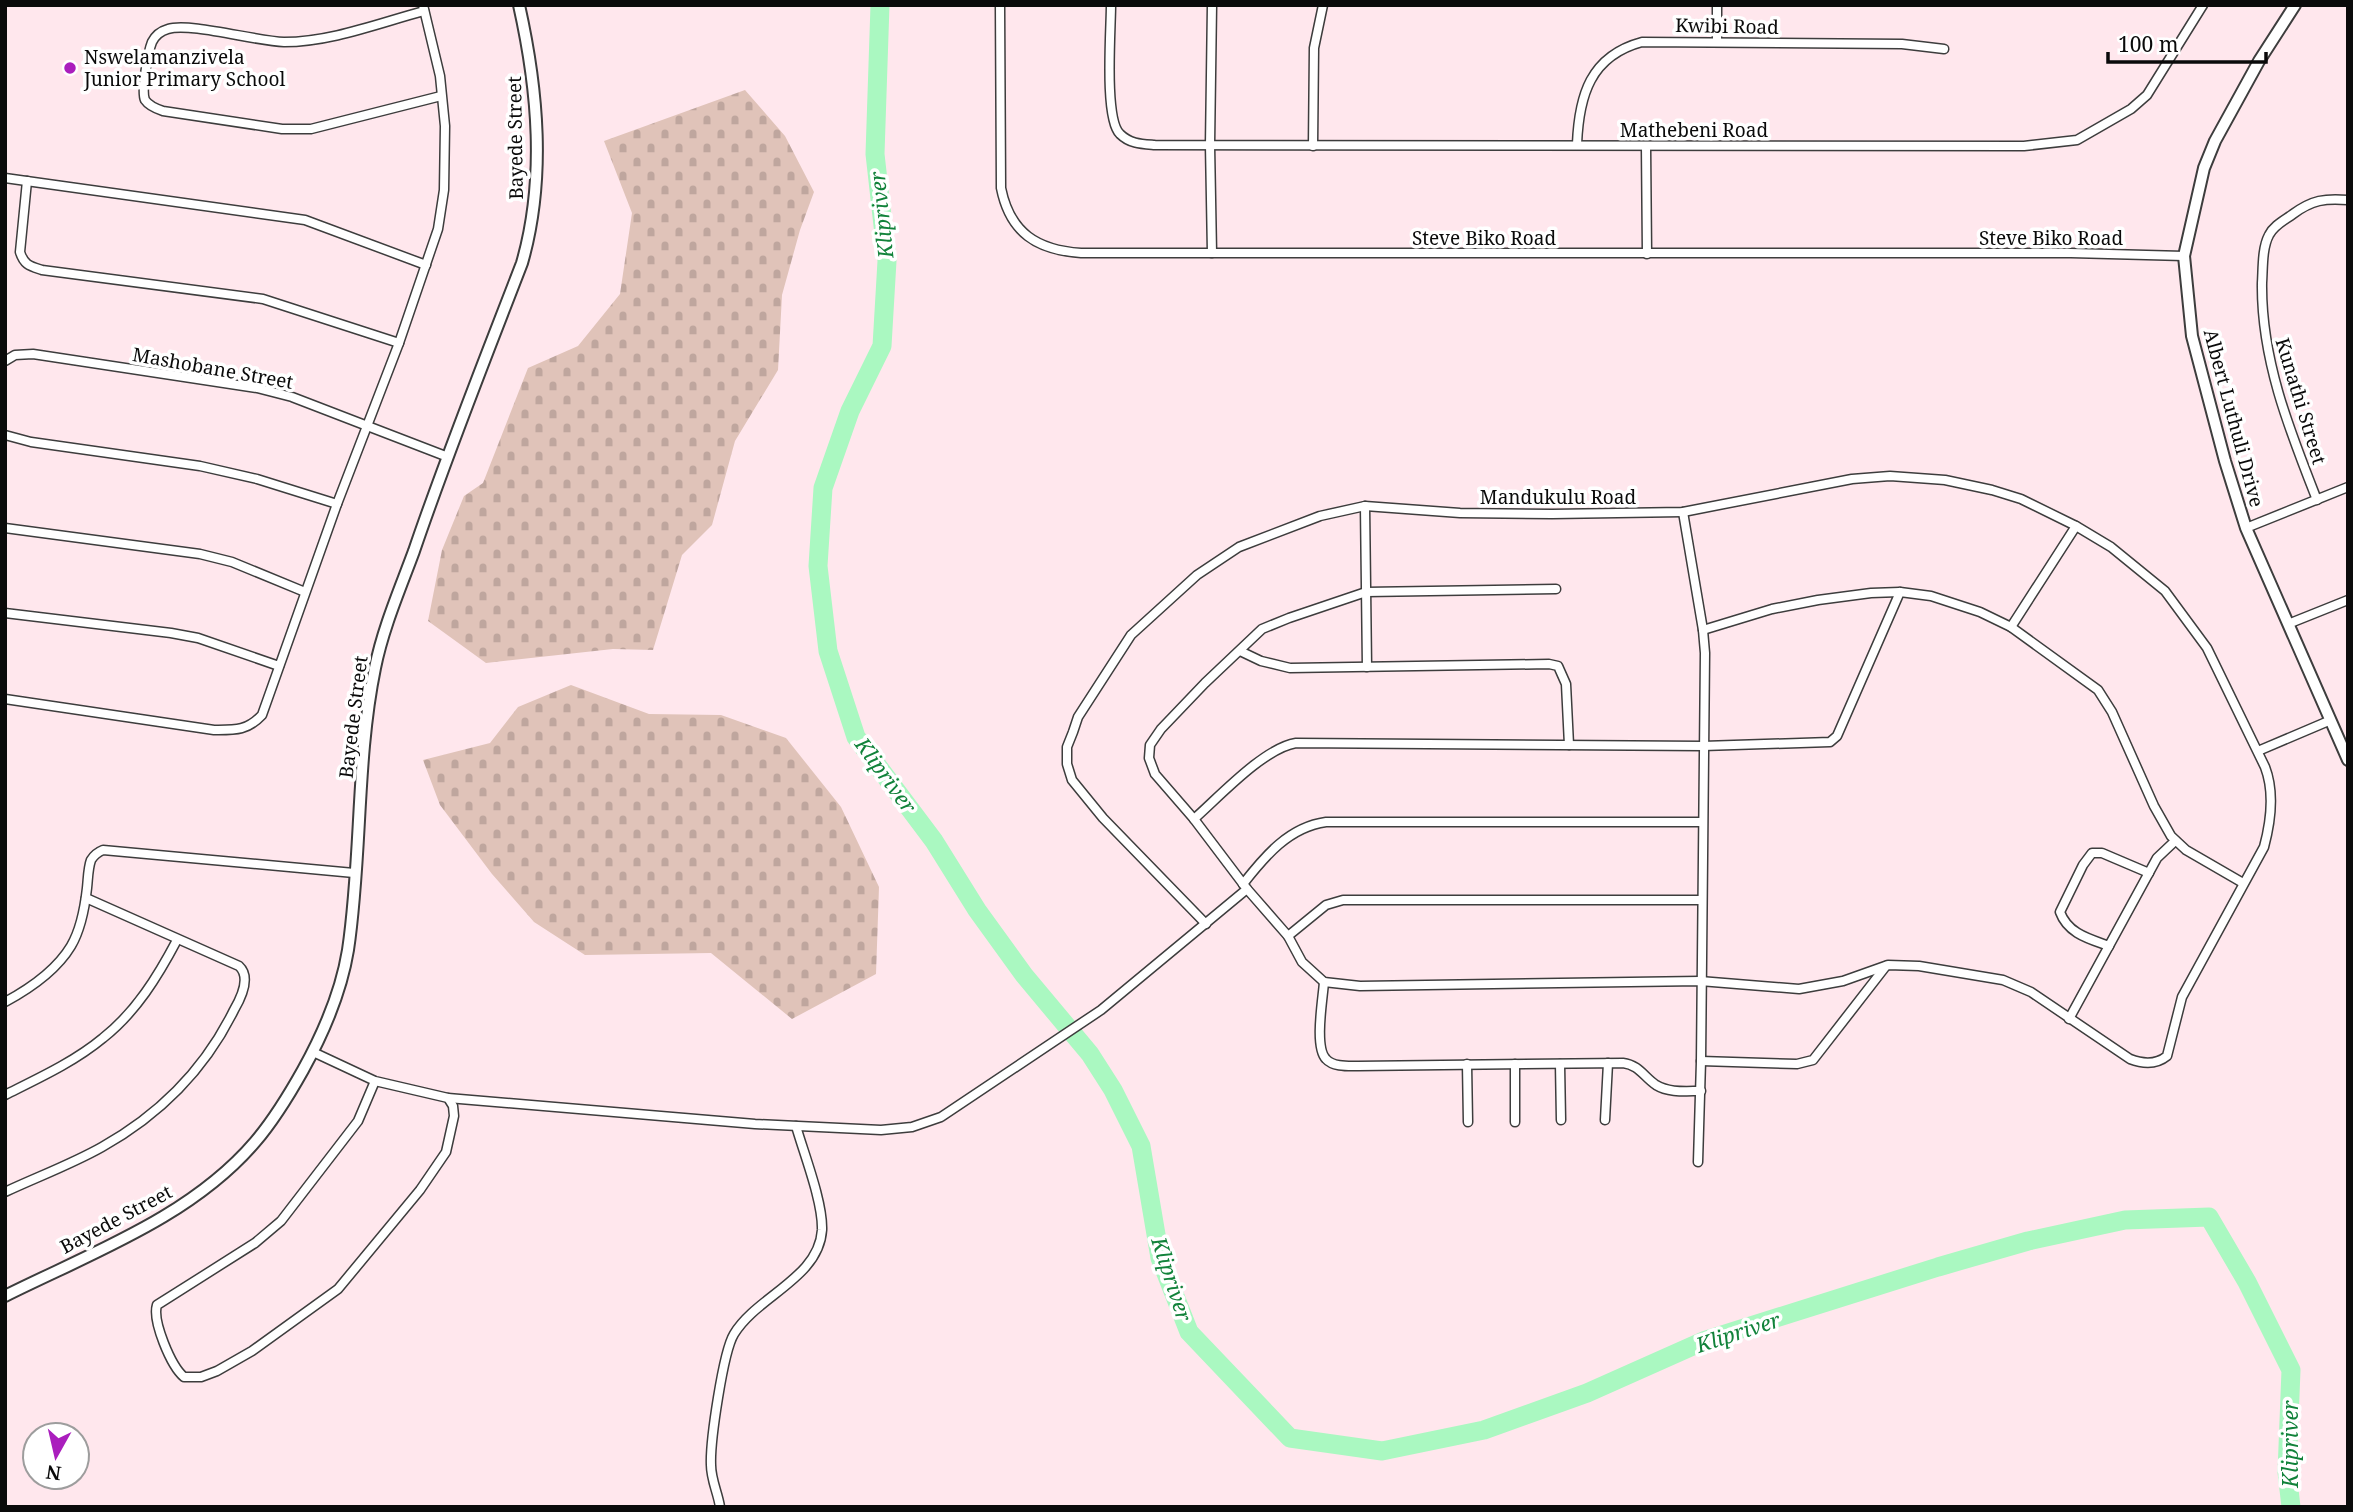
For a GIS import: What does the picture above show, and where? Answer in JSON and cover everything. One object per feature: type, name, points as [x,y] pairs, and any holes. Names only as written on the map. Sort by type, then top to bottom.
[{"type":"street","name":"Bayede Street","points":[[5,1295],[149,1225],[208,1185],[256,1141],[288,1097],[333,1009],[348,950],[366,741],[376,663],[448,457],[522,263],[534,206],[537,173],[535,94],[519,5]]},
{"type":"street","name":"Steve Biko Road","points":[[1000,5],[1002,188],[1007,210],[1018,227],[1038,243],[1069,252],[2071,253],[2184,256]]},
{"type":"street","name":"Mathebeni Road","points":[[1111,5],[1110,104],[1115,128],[1124,137],[1140,144],[1313,146],[2024,146],[2077,140],[2131,109],[2147,95],[2203,5]]},
{"type":"street","points":[[1212,5],[1212,253]]},
{"type":"street","points":[[1313,146],[1314,48],[1323,5]]},
{"type":"street","points":[[1717,5],[1717,41]]},
{"type":"street","name":"Albert Luthuli Drive","points":[[2295,5],[2259,61],[2215,141],[2204,168],[2184,256],[2192,336],[2246,528],[2348,760]]},
{"type":"street","points":[[5,699],[214,730],[242,730],[262,715],[337,504],[399,343],[438,229],[446,156],[442,96],[440,76],[423,8],[326,38],[300,41],[260,40],[181,27],[166,29],[157,35],[152,43],[143,90],[145,100],[163,111],[296,129],[326,127],[442,96]]},
{"type":"street","name":"Kwibi Road","points":[[1577,144],[1578,120],[1584,91],[1595,71],[1621,49],[1651,40],[1902,44],[1944,49]]},
{"type":"street","points":[[1646,146],[1647,254]]},
{"type":"street","points":[[5,178],[305,220],[426,265]]},
{"type":"street","points":[[27,181],[20,252],[22,260],[30,266],[42,270],[263,299],[399,343]]},
{"type":"street","name":"Kunathi Street","points":[[2317,500],[2294,442],[2272,374],[2264,331],[2263,265],[2267,238],[2277,225],[2316,200],[2348,200]]},
{"type":"street","name":"Mashobane Street","points":[[5,361],[15,355],[33,354],[257,388],[292,397],[448,457]]},
{"type":"street","points":[[5,435],[31,442],[211,468],[337,504]]},
{"type":"street","name":"Mandukulu Road","points":[[1206,924],[1102,818],[1072,780],[1067,764],[1068,747],[1078,717],[1131,635],[1197,575],[1219,559],[1252,542],[1320,516],[1365,506],[1513,514],[1683,512],[1852,479],[1907,477],[1945,480],[2006,494],[2076,526],[2136,566],[2172,598],[2207,648],[2258,751],[2270,782],[2270,825],[2264,847],[2182,997],[2167,1056],[2150,1063],[2130,1059],[2069,1018]]},
{"type":"street","points":[[2246,528],[2348,487]]},
{"type":"street","points":[[1365,506],[1367,667]]},
{"type":"street","points":[[1683,512],[1703,630],[1705,696],[1698,1162]]},
{"type":"street","points":[[2011,627],[2076,526]]},
{"type":"street","points":[[5,528],[200,554],[232,562],[305,592]]},
{"type":"street","points":[[1556,589],[1366,592],[1262,629],[1196,692],[1161,729],[1150,745],[1149,758],[1154,774],[1194,819],[1245,887],[1288,936],[1302,962],[1324,982],[1360,986],[1700,981],[1806,988],[1843,981],[1888,965],[1919,966],[2003,980],[2031,992],[2069,1018],[2157,858],[2175,841]]},
{"type":"street","points":[[1703,630],[1737,618],[1818,600],[1900,592],[1950,600],[2011,627],[2103,696],[2154,806],[2175,841],[2243,883]]},
{"type":"street","points":[[1194,819],[1263,758],[1285,745],[1296,743],[1703,746],[1833,740],[1900,592]]},
{"type":"street","points":[[2288,624],[2348,600]]},
{"type":"street","points":[[5,612],[198,638],[279,666]]},
{"type":"street","points":[[1240,651],[1261,661],[1290,668],[1559,666],[1566,684],[1569,745]]},
{"type":"street","points":[[2258,751],[2331,720]]},
{"type":"street","points":[[313,1052],[375,1081],[448,1098],[796,1126],[881,1130],[912,1128],[941,1117],[1101,1010],[1206,924],[1245,887],[1270,851],[1307,827],[1326,822],[1702,821]]},
{"type":"street","points":[[5,1002],[36,983],[57,965],[72,945],[86,898],[92,859],[98,852],[109,849],[354,873]]},
{"type":"street","points":[[2109,946],[2074,931],[2064,921],[2060,912],[2083,865],[2092,853],[2102,853],[2149,873]]},
{"type":"street","points":[[5,1192],[101,1148],[167,1101],[216,1044],[238,1004],[244,987],[245,974],[239,966],[86,898]]},
{"type":"street","points":[[1288,936],[1326,905],[1343,900],[1701,900]]},
{"type":"street","points":[[5,1095],[65,1065],[104,1038],[135,1007],[161,970],[177,940]]},
{"type":"street","points":[[1701,1061],[1797,1065],[1813,1060],[1888,965]]},
{"type":"street","points":[[1324,982],[1320,1044],[1328,1061],[1349,1066],[1633,1065],[1664,1089],[1701,1091]]},
{"type":"street","points":[[1605,1120],[1608,1063]]},
{"type":"street","points":[[1515,1064],[1515,1122]]},
{"type":"street","points":[[1560,1064],[1561,1120]]},
{"type":"street","points":[[1467,1065],[1468,1122]]},
{"type":"street","points":[[375,1081],[358,1121],[281,1221],[255,1243],[157,1305],[156,1316],[172,1364],[184,1377],[201,1377],[217,1371],[252,1351],[338,1289],[420,1189],[446,1152],[454,1110],[448,1098]]},
{"type":"street","points":[[720,1507],[711,1472],[711,1450],[717,1406],[732,1337],[754,1310],[802,1271],[819,1244],[822,1229],[819,1207],[796,1126]]},
{"type":"green space","points":[[745,90],[785,136],[814,192],[782,295],[778,370],[735,441],[712,525],[682,555],[653,650],[613,649],[486,663],[428,621],[442,550],[464,496],[483,483],[528,368],[578,346],[620,294],[632,213],[604,141]]},
{"type":"green space","points":[[571,685],[649,714],[721,715],[786,738],[841,807],[879,887],[876,974],[792,1019],[711,953],[585,955],[534,922],[492,874],[440,805],[423,760],[490,743],[518,707]]},
{"type":"waterway","name":"Klipriver","points":[[880,5],[875,154],[887,261],[882,346],[850,411],[823,488],[818,566],[828,651],[856,737],[934,841],[977,910],[1024,975],[1090,1054],[1113,1090],[1141,1146],[1160,1258],[1189,1332],[1290,1438],[1382,1451],[1484,1430],[1587,1393],[1706,1340],[2028,1241],[2125,1220],[2209,1217],[2247,1282],[2291,1370],[2287,1472],[2291,1507]]},
{"type":"place","name":"Nswelamanzivela Junior Primary School","points":[[70,68]]}]
